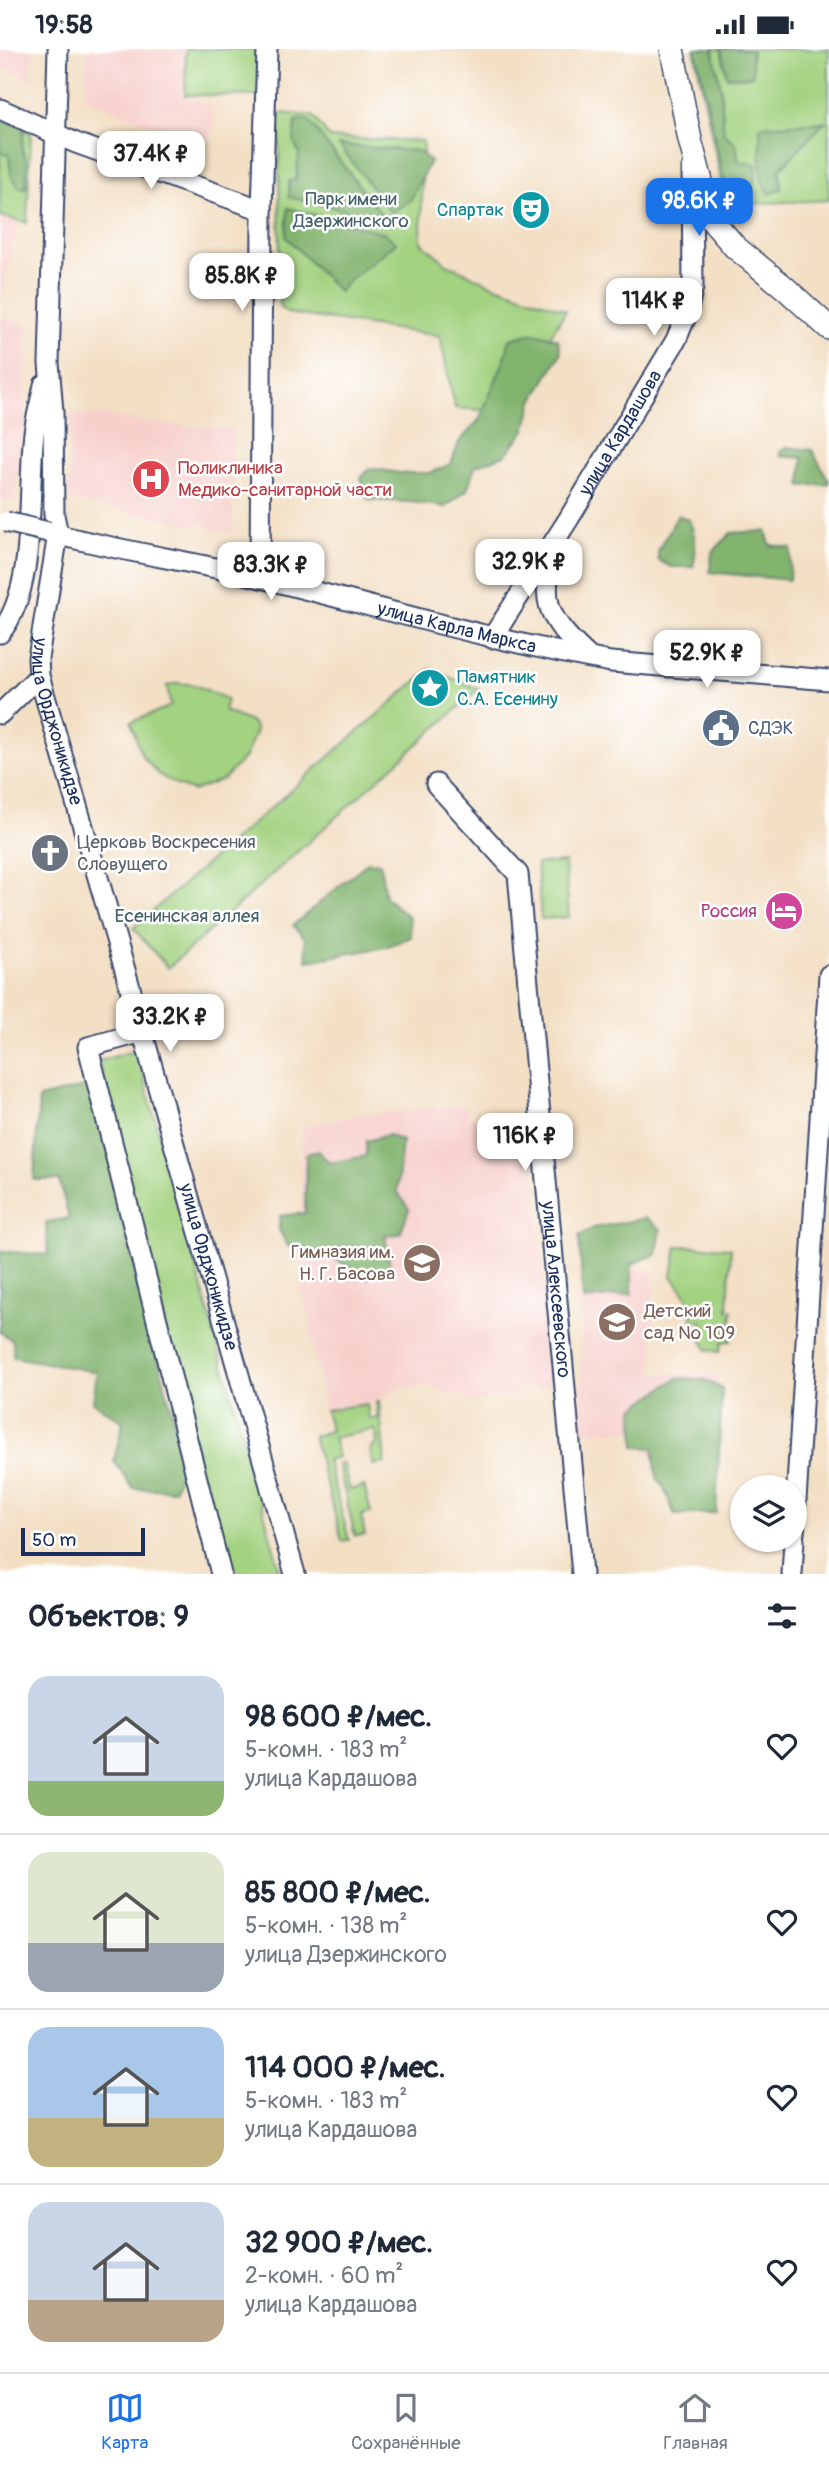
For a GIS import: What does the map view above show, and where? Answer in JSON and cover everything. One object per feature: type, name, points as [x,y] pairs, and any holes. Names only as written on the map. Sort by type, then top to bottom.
[{"type":"main road","points":[[672,49],[690,140],[711,219],[735,247],[829,328]]},
{"type":"main road","points":[[784,287],[829,305]]},
{"type":"street","name":"улица Орджоникидзе","points":[[58,49],[49,363],[54,515],[38,658],[39,676],[143,1032],[295,1574]]},
{"type":"street","points":[[260,578],[262,210],[267,49]]},
{"type":"street","points":[[0,109],[76,143],[262,210]]},
{"type":"street","name":"улица Кардашова","points":[[492,638],[568,520],[665,359],[686,316],[694,260],[690,140]]},
{"type":"street","points":[[0,632],[5,627],[21,587],[27,553],[34,432],[49,363]]},
{"type":"street","name":"улица Кардашова","points":[[568,520],[548,573],[550,613],[563,633],[590,658]]},
{"type":"street","name":"улица Карла Маркса","points":[[3,521],[260,578],[492,638],[590,658],[829,680]]},
{"type":"street","points":[[0,715],[39,676]]},
{"type":"street","name":"улица Алексеевского","points":[[436,784],[518,874],[582,1574]]},
{"type":"street","points":[[798,1475],[829,975]]},
{"type":"street","points":[[143,1032],[88,1047],[221,1574]]},
{"type":"street","points":[[792,1574],[793,1552]]},
{"type":"shaded area","points":[[0,49],[33,49],[31,81],[0,67]]},
{"type":"shaded area","points":[[87,49],[186,49],[185,100],[199,100],[209,106],[215,122],[210,134],[199,141],[186,141],[85,97]]},
{"type":"shaded area","points":[[0,216],[20,221],[0,299]]},
{"type":"shaded area","points":[[0,318],[28,323],[24,436],[14,502],[0,499]]},
{"type":"shaded area","name":"Поликлиника Медико-санитарной части","points":[[71,414],[106,415],[164,425],[233,429],[233,534],[211,529],[200,521],[199,527],[68,498]]},
{"type":"shaded area","name":"Гимназия им. Н. Г. Басова","points":[[466,1106],[468,1119],[524,1114],[533,1152],[552,1385],[516,1388],[516,1397],[467,1402],[466,1395],[454,1395],[425,1386],[394,1389],[379,1402],[325,1410],[301,1280],[302,1127],[358,1115]]},
{"type":"shaded area","name":"Детский сад № 109","points":[[582,1270],[653,1270],[653,1373],[717,1374],[717,1455],[649,1455],[649,1431],[581,1431]]},
{"type":"green space","points":[[186,49],[261,49],[260,96],[185,95]]},
{"type":"green space","points":[[694,49],[829,49],[829,200],[726,205]]},
{"type":"green space","points":[[696,49],[713,49],[721,90],[724,133],[736,144],[739,163],[750,162],[757,165],[755,183],[735,183],[734,200],[728,202]]},
{"type":"green space","points":[[721,49],[751,49],[753,75],[727,77]]},
{"type":"green space","name":"Парк имени Дзержинского","points":[[279,113],[313,116],[330,138],[423,141],[421,242],[447,264],[490,284],[566,310],[506,412],[455,408],[440,336],[287,313],[280,308]]},
{"type":"green space","points":[[0,119],[24,126],[22,150],[27,161],[26,188],[19,188],[11,175],[9,156],[0,152]]},
{"type":"green space","points":[[0,120],[31,133],[27,223],[0,216]]},
{"type":"green space","points":[[296,120],[308,120],[386,220],[289,197],[289,181],[296,179],[299,153],[294,142]]},
{"type":"green space","points":[[825,122],[780,169],[781,189],[770,194],[761,179],[760,126]]},
{"type":"green space","points":[[339,145],[418,151],[430,161],[411,200],[391,213]]},
{"type":"green space","points":[[288,208],[385,233],[396,243],[347,282],[339,292],[286,237]]},
{"type":"green space","points":[[534,333],[558,339],[561,353],[533,401],[525,430],[505,455],[475,466],[467,490],[446,507],[368,500],[361,478],[370,468],[400,473],[430,473],[451,464],[459,442],[479,420],[504,361],[510,339]]},
{"type":"green space","points":[[786,447],[812,450],[829,484],[801,486],[803,458],[781,456],[780,452]]},
{"type":"green space","points":[[678,515],[689,520],[693,532],[693,567],[671,567],[658,560],[658,551]]},
{"type":"green space","points":[[766,531],[770,545],[791,548],[789,580],[710,572],[712,553],[731,533]]},
{"type":"green space","name":"Есенинская аллея","points":[[430,669],[479,689],[168,968],[133,928]]},
{"type":"green space","points":[[178,683],[195,685],[227,699],[224,711],[253,723],[256,731],[245,757],[224,779],[193,791],[158,774],[142,756],[131,722],[171,706],[167,686]]},
{"type":"green space","points":[[368,862],[380,863],[385,897],[409,917],[411,937],[386,947],[307,961],[305,938],[293,925]]},
{"type":"green space","points":[[565,862],[569,917],[541,919],[537,864]]},
{"type":"green space","points":[[136,1050],[281,1574],[226,1574],[99,1061]]},
{"type":"green space","points":[[92,1085],[184,1462],[174,1490],[133,1488],[114,1461],[123,1422],[93,1402],[97,1372],[13,1357],[13,1341],[0,1332],[0,1251],[48,1255],[46,1222],[69,1218],[59,1180],[34,1180],[39,1098]]},
{"type":"green space","points":[[388,1135],[402,1141],[397,1191],[409,1209],[400,1234],[385,1235],[390,1266],[368,1278],[330,1257],[288,1246],[279,1230],[280,1216],[305,1213],[306,1154],[318,1151],[330,1163],[366,1156],[366,1141]]},
{"type":"green space","points":[[646,1218],[661,1229],[657,1254],[632,1264],[632,1294],[583,1300],[579,1236],[594,1228]]},
{"type":"green space","points":[[677,1246],[731,1248],[728,1310],[732,1310],[731,1341],[722,1342],[720,1352],[707,1350],[701,1339],[703,1322],[692,1320],[691,1302],[672,1276]]},
{"type":"green space","points":[[677,1378],[705,1380],[722,1389],[716,1513],[675,1515],[657,1478],[653,1448],[635,1447],[634,1408]]},
{"type":"green space","points":[[376,1402],[379,1402],[385,1463],[373,1465],[370,1450],[377,1443],[375,1429],[333,1438],[338,1457],[327,1460],[349,1540],[342,1541],[313,1436],[331,1431],[325,1410],[367,1404],[369,1419],[378,1418]]},
{"type":"green space","points":[[343,1463],[350,1490],[364,1486],[371,1513],[361,1515],[365,1535],[355,1536],[338,1464]]},
{"type":"place","name":"Спартак","points":[[531,210]]},
{"type":"place","name":"Поликлиника Медико-санитарной части","points":[[151,479]]},
{"type":"place","name":"Памятник С.А. Есенину","points":[[430,688]]},
{"type":"place","name":"СДЭК","points":[[721,728]]},
{"type":"place","name":"Церковь Воскресения Словущего","points":[[50,853]]},
{"type":"place","name":"Россия","points":[[784,911]]},
{"type":"place","name":"Гимназия им. Н. Г. Басова","points":[[422,1263]]},
{"type":"place","name":"Детский сад № 109","points":[[617,1322]]}]
